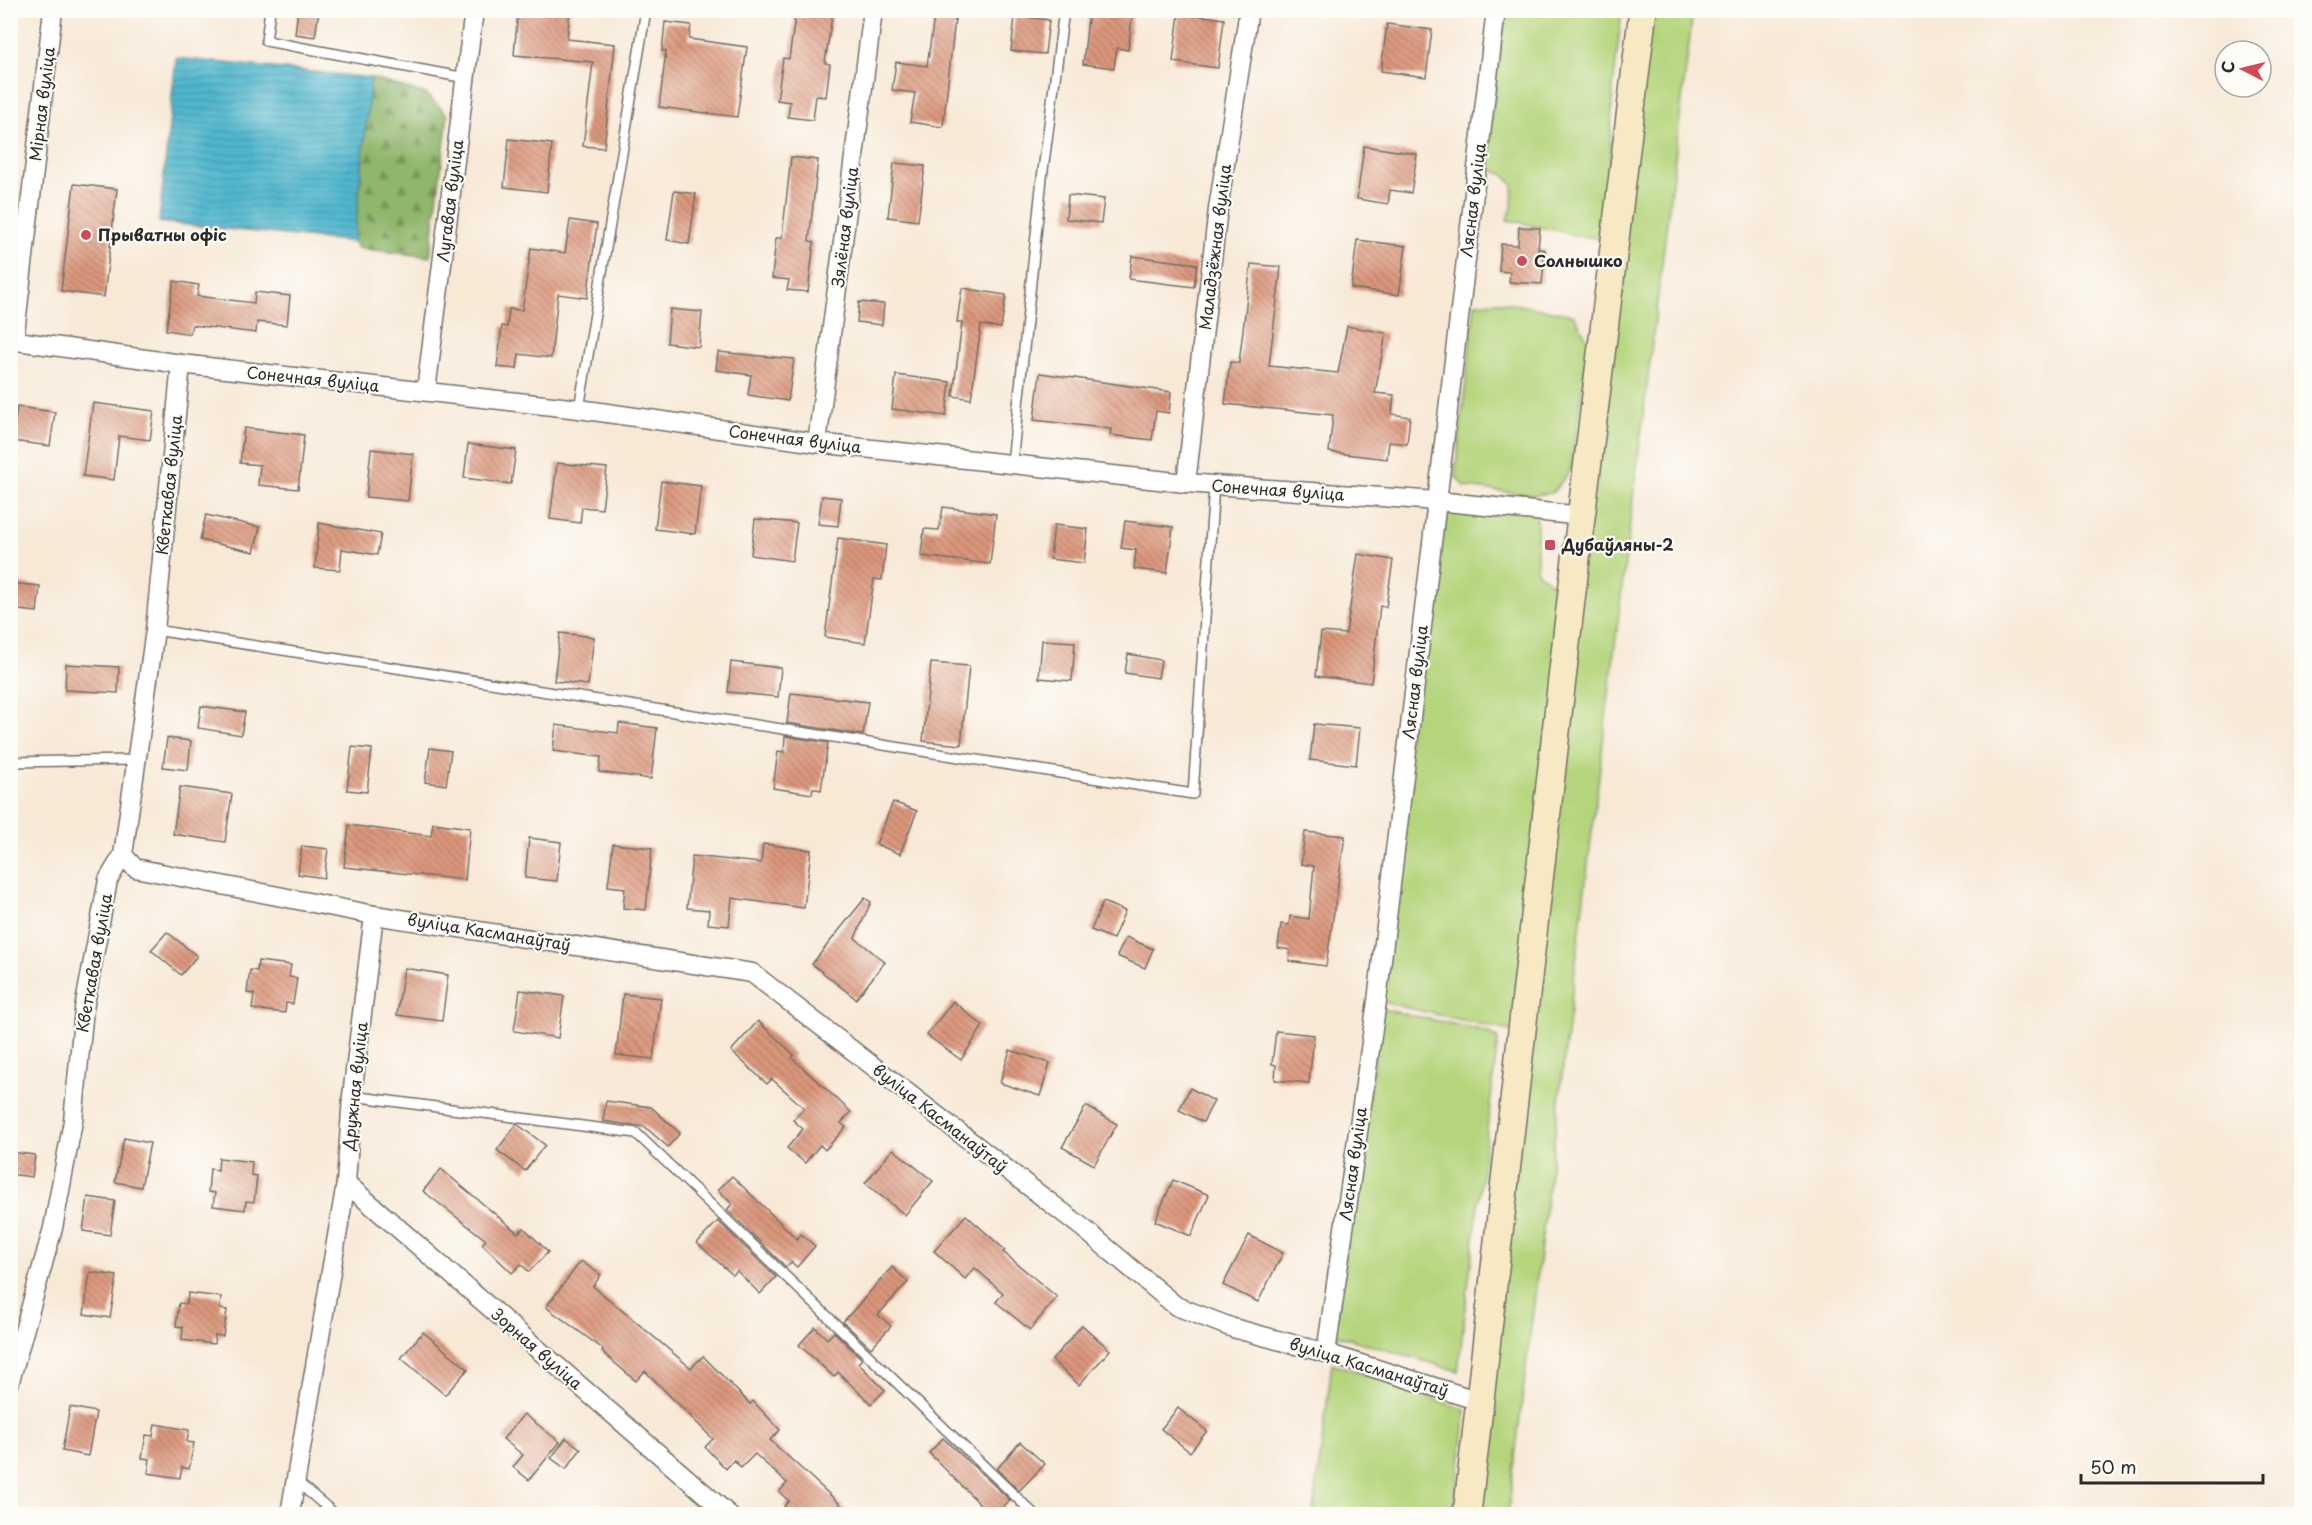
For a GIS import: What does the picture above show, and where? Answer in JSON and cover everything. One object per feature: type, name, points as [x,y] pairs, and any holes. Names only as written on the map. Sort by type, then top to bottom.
[{"type":"main road","points":[[1467,1515],[1582,516],[1643,10]]},
{"type":"street","name":"Мірная вуліца","points":[[12,340],[53,10]]},
{"type":"street","name":"Лугавая вуліца","points":[[426,391],[474,10]]},
{"type":"street","name":"Зялёная вуліца","points":[[817,443],[873,10]]},
{"type":"street","name":"Маладзёжная вуліца","points":[[1186,483],[1218,210],[1249,10]]},
{"type":"street","name":"Лясная вуліца","points":[[1326,1353],[1377,1001],[1496,10]]},
{"type":"street","name":"Сонечная вуліца","points":[[12,340],[181,364],[579,409],[817,443],[1186,483],[1437,501],[1582,516]]},
{"type":"street","name":"Кветкавая вуліца","points":[[10,1381],[53,1228],[73,1121],[84,1009],[108,880],[123,855],[155,630],[181,364]]},
{"type":"street","points":[[123,855],[135,868],[374,915]]},
{"type":"street","name":"вуліца Касманаўтаў","points":[[374,915],[752,973],[1083,1228],[1176,1306],[1233,1328],[1326,1353],[1479,1401]]},
{"type":"street","name":"Дружная вуліца","points":[[290,1515],[346,1183],[352,1096],[374,915]]},
{"type":"street","name":"Зорная вуліца","points":[[346,1183],[728,1515]]},
{"type":"lane","points":[[270,10],[266,41],[466,78]]},
{"type":"lane","points":[[579,409],[646,10]]},
{"type":"lane","points":[[1012,463],[1042,178],[1064,10]]},
{"type":"lane","points":[[155,630],[1193,794],[1214,485]]},
{"type":"lane","points":[[10,762],[135,760]]},
{"type":"lane","points":[[352,1096],[636,1133],[1034,1515]]},
{"type":"lane","points":[[296,1481],[335,1515]]},
{"type":"green space","points":[[1505,11],[1622,11],[1613,87],[1607,212],[1601,239],[1507,220],[1512,208],[1513,185],[1503,174],[1486,169]]},
{"type":"green space","points":[[1644,11],[1693,11],[1508,1514],[1467,1514],[1520,1033],[1377,1001],[1437,501],[1537,511],[1537,572],[1570,599]]},
{"type":"green space","points":[[371,78],[426,94],[448,115],[430,257],[358,248],[354,242]]},
{"type":"green space","points":[[1502,302],[1574,315],[1589,342],[1571,470],[1552,493],[1533,495],[1466,487],[1455,476],[1475,303]]},
{"type":"green space","points":[[1382,1009],[1485,1031],[1498,1039],[1458,1371],[1333,1334]]},
{"type":"green space","points":[[1332,1363],[1466,1410],[1454,1514],[1313,1514]]},
{"type":"water","points":[[176,58],[371,78],[354,242],[159,222]]},
{"type":"building","points":[[298,10],[319,10],[315,37],[295,34]]},
{"type":"building","points":[[518,10],[570,10],[567,39],[615,44],[604,148],[583,146],[593,62],[514,55]]},
{"type":"building","points":[[796,10],[833,10],[825,63],[830,64],[826,97],[816,96],[813,120],[788,117],[790,102],[777,100],[783,58],[789,59]]},
{"type":"building","points":[[935,10],[956,10],[943,127],[910,122],[915,93],[892,90],[896,62],[927,66]]},
{"type":"building","points":[[1089,10],[1133,10],[1128,50],[1117,48],[1114,68],[1083,64]]},
{"type":"building","points":[[1179,13],[1224,19],[1218,68],[1173,62]]},
{"type":"building","points":[[1015,16],[1049,20],[1045,54],[1011,51]]},
{"type":"building","points":[[665,22],[691,25],[689,39],[747,47],[737,117],[659,107],[666,51],[662,51]]},
{"type":"building","points":[[1387,24],[1432,30],[1426,77],[1381,71]]},
{"type":"building","points":[[509,139],[552,144],[547,192],[504,187]]},
{"type":"building","points":[[1364,146],[1417,154],[1411,193],[1390,190],[1388,204],[1357,199]]},
{"type":"building","points":[[791,157],[818,160],[809,241],[814,242],[808,292],[787,290],[789,280],[772,278],[776,238],[782,238]]},
{"type":"building","points":[[894,163],[925,166],[918,221],[888,217]]},
{"type":"building","points":[[74,184],[117,189],[104,297],[61,291]]},
{"type":"building","points":[[674,191],[696,194],[689,244],[667,240]]},
{"type":"building","points":[[1068,195],[1104,199],[1101,223],[1066,219]]},
{"type":"building","points":[[570,220],[597,224],[587,298],[558,294],[551,358],[519,354],[517,369],[497,367],[502,326],[507,327],[509,309],[522,310],[531,248],[565,253]]},
{"type":"building","name":"Солнышко","points":[[1519,227],[1540,228],[1538,249],[1545,250],[1542,284],[1509,282],[1510,272],[1499,271],[1501,244],[1518,245]]},
{"type":"building","points":[[1357,240],[1406,246],[1399,295],[1351,288]]},
{"type":"building","points":[[1132,256],[1197,264],[1194,287],[1129,279]]},
{"type":"building","points":[[1251,264],[1281,267],[1269,366],[1338,373],[1347,326],[1386,333],[1375,393],[1394,395],[1392,414],[1410,417],[1407,444],[1389,442],[1387,459],[1329,452],[1333,415],[1225,404],[1230,362],[1239,363]]},
{"type":"building","points":[[174,281],[199,285],[197,296],[254,303],[255,292],[290,296],[287,325],[257,322],[256,333],[192,325],[190,334],[166,330]]},
{"type":"building","points":[[962,288],[1006,295],[1001,328],[981,325],[971,399],[953,396],[962,322],[957,322]]},
{"type":"building","points":[[859,302],[884,304],[882,325],[857,322]]},
{"type":"building","points":[[670,309],[702,312],[699,347],[667,343]]},
{"type":"building","points":[[718,352],[794,359],[788,401],[748,395],[751,375],[716,370]]},
{"type":"building","points":[[1040,373],[1171,392],[1169,413],[1156,411],[1152,440],[1110,435],[1111,429],[1034,420]]},
{"type":"building","points":[[896,375],[950,382],[946,416],[892,409]]},
{"type":"building","points":[[93,403],[154,411],[150,440],[119,436],[114,480],[83,476]]},
{"type":"building","points":[[17,407],[55,412],[50,446],[12,441]]},
{"type":"building","points":[[244,428],[304,435],[298,489],[258,485],[260,465],[240,463]]},
{"type":"building","points":[[468,444],[516,450],[511,484],[464,478]]},
{"type":"building","points":[[371,449],[413,454],[408,501],[366,497]]},
{"type":"building","points":[[557,463],[607,468],[602,509],[582,507],[580,523],[550,519]]},
{"type":"building","points":[[661,481],[701,486],[695,534],[655,529]]},
{"type":"building","points":[[822,496],[841,498],[838,526],[818,524]]},
{"type":"building","points":[[943,507],[996,514],[990,564],[921,556],[924,529],[939,530]]},
{"type":"building","points":[[206,515],[260,527],[254,552],[200,540]]},
{"type":"building","points":[[755,519],[797,523],[792,561],[751,555]]},
{"type":"building","points":[[1125,521],[1173,527],[1167,573],[1134,569],[1136,550],[1121,548]]},
{"type":"building","points":[[319,523],[381,534],[377,555],[342,549],[340,570],[315,568]]},
{"type":"building","points":[[1054,525],[1088,529],[1084,563],[1050,559]]},
{"type":"building","points":[[838,538],[886,545],[882,580],[874,579],[865,643],[825,637]]},
{"type":"building","points":[[1358,554],[1393,560],[1386,607],[1380,606],[1371,683],[1316,676],[1321,632],[1346,634]]},
{"type":"building","points":[[10,583],[40,586],[37,612],[10,609]]},
{"type":"building","points":[[560,633],[594,637],[588,685],[554,681]]},
{"type":"building","points":[[1042,640],[1075,642],[1072,681],[1039,678]]},
{"type":"building","points":[[1128,654],[1161,660],[1158,678],[1125,673]]},
{"type":"building","points":[[731,662],[781,668],[778,697],[728,692]]},
{"type":"building","points":[[931,663],[969,666],[961,745],[923,741]]},
{"type":"building","points":[[66,664],[119,667],[118,693],[65,690]]},
{"type":"building","points":[[791,693],[868,702],[863,735],[787,723]]},
{"type":"building","points":[[201,706],[245,712],[241,735],[198,728]]},
{"type":"building","points":[[619,723],[657,728],[651,779],[599,772],[601,757],[553,751],[556,725],[618,733]]},
{"type":"building","points":[[1314,724],[1360,728],[1356,765],[1310,760]]},
{"type":"building","points":[[785,736],[828,743],[821,790],[813,788],[812,794],[773,788],[778,751],[784,752]]},
{"type":"building","points":[[167,738],[191,741],[188,770],[163,767]]},
{"type":"building","points":[[352,747],[372,749],[367,792],[347,790]]},
{"type":"building","points":[[430,748],[451,751],[446,785],[425,782]]},
{"type":"building","points":[[180,787],[232,794],[225,842],[173,834]]},
{"type":"building","points":[[893,802],[917,811],[900,854],[876,844]]},
{"type":"building","points":[[433,823],[470,828],[465,880],[344,867],[349,825],[431,836]]},
{"type":"building","points":[[1305,832],[1345,836],[1326,966],[1289,961],[1290,950],[1278,948],[1281,924],[1289,925],[1290,916],[1309,919],[1314,866],[1301,864]]},
{"type":"building","points":[[529,838],[561,842],[557,881],[525,878]]},
{"type":"building","points":[[613,844],[652,848],[646,910],[623,908],[625,888],[608,886]]},
{"type":"building","points":[[763,844],[811,850],[804,908],[732,898],[729,926],[708,924],[709,910],[687,908],[692,856],[761,863]]},
{"type":"building","points":[[302,846],[328,849],[324,878],[298,874]]},
{"type":"building","points":[[865,898],[871,902],[855,938],[885,962],[856,999],[812,964]]},
{"type":"building","points":[[1103,902],[1125,911],[1113,939],[1091,930]]},
{"type":"building","points":[[167,932],[197,956],[181,975],[151,950]]},
{"type":"building","points":[[1126,937],[1153,949],[1145,968],[1117,956]]},
{"type":"building","points":[[258,961],[291,965],[289,977],[297,978],[293,1004],[286,1003],[285,1013],[252,1009],[254,994],[247,993],[250,970],[257,971]]},
{"type":"building","points":[[404,968],[448,975],[442,1021],[397,1015]]},
{"type":"building","points":[[520,990],[564,996],[558,1038],[514,1031]]},
{"type":"building","points":[[623,994],[661,998],[653,1059],[616,1055]]},
{"type":"building","points":[[953,1001],[983,1026],[961,1060],[927,1035]]},
{"type":"building","points":[[758,1021],[794,1055],[792,1058],[851,1112],[841,1123],[846,1127],[825,1150],[820,1145],[805,1163],[787,1148],[803,1129],[793,1120],[804,1108],[772,1079],[767,1084],[731,1051]]},
{"type":"building","points":[[1276,1031],[1314,1035],[1309,1083],[1275,1080],[1276,1065],[1272,1064]]},
{"type":"building","points":[[1010,1050],[1050,1063],[1040,1096],[1000,1083]]},
{"type":"building","points":[[1190,1088],[1214,1101],[1203,1122],[1179,1110]]},
{"type":"building","points":[[606,1101],[651,1107],[680,1133],[668,1147],[645,1127],[603,1121]]},
{"type":"building","points":[[1086,1106],[1117,1124],[1094,1165],[1062,1147]]},
{"type":"building","points":[[517,1124],[545,1145],[525,1171],[497,1150]]},
{"type":"building","points":[[124,1138],[150,1143],[141,1187],[115,1182]]},
{"type":"building","points":[[893,1149],[933,1181],[905,1215],[865,1183]]},
{"type":"building","points":[[10,1152],[35,1155],[32,1177],[10,1174]]},
{"type":"building","points":[[219,1158],[252,1162],[251,1175],[257,1176],[254,1202],[246,1201],[245,1210],[213,1206],[215,1193],[208,1192],[210,1169],[218,1170]]},
{"type":"building","points":[[441,1169],[518,1233],[524,1228],[548,1252],[529,1272],[521,1264],[512,1273],[482,1244],[486,1240],[423,1191]]},
{"type":"building","points":[[732,1176],[797,1239],[801,1234],[815,1246],[797,1267],[791,1262],[786,1267],[727,1210],[732,1204],[718,1190]]},
{"type":"building","points":[[1173,1180],[1209,1195],[1191,1236],[1155,1221]]},
{"type":"building","points":[[88,1197],[115,1201],[110,1235],[83,1231]]},
{"type":"building","points":[[966,1215],[1005,1250],[1003,1252],[1057,1297],[1030,1330],[996,1302],[1003,1293],[975,1268],[965,1279],[934,1251]]},
{"type":"building","points":[[718,1221],[776,1277],[760,1294],[737,1271],[733,1275],[697,1243]]},
{"type":"building","points":[[1249,1235],[1283,1253],[1258,1302],[1223,1285]]},
{"type":"building","points":[[581,1261],[601,1275],[593,1286],[691,1368],[703,1356],[750,1404],[753,1401],[780,1430],[770,1440],[852,1515],[794,1515],[784,1506],[789,1501],[779,1492],[787,1483],[755,1454],[741,1468],[734,1460],[726,1469],[705,1447],[713,1439],[645,1371],[636,1381],[602,1352],[603,1349],[546,1307]]},
{"type":"building","points":[[892,1267],[908,1282],[878,1315],[891,1326],[871,1348],[843,1322]]},
{"type":"building","points":[[90,1272],[117,1276],[110,1318],[84,1314]]},
{"type":"building","points":[[188,1293],[221,1297],[220,1309],[227,1310],[223,1336],[215,1335],[214,1344],[182,1340],[183,1327],[176,1326],[179,1303],[187,1304]]},
{"type":"building","points":[[1082,1325],[1110,1350],[1079,1385],[1052,1360]]},
{"type":"building","points":[[815,1327],[827,1339],[834,1332],[862,1359],[858,1363],[885,1390],[871,1404],[838,1372],[834,1377],[799,1345]]},
{"type":"building","points":[[423,1332],[468,1369],[445,1395],[401,1358]]},
{"type":"building","points":[[70,1407],[96,1412],[88,1456],[62,1451]]},
{"type":"building","points":[[1178,1408],[1207,1431],[1190,1452],[1161,1429]]},
{"type":"building","points":[[524,1414],[560,1442],[529,1480],[513,1467],[523,1455],[503,1439]]},
{"type":"building","points":[[155,1424],[189,1430],[187,1442],[194,1443],[189,1469],[182,1467],[180,1478],[148,1473],[150,1459],[142,1458],[146,1435],[153,1436]]},
{"type":"building","points":[[566,1438],[581,1449],[566,1469],[551,1458]]},
{"type":"building","points":[[943,1438],[1010,1500],[995,1515],[991,1515],[929,1453]]},
{"type":"building","points":[[1020,1442],[1045,1464],[1019,1491],[997,1469]]},
{"type":"place","name":"Прыватны офіс","points":[[86,235]]},
{"type":"place","name":"Солнышко","points":[[1522,261]]},
{"type":"place","name":"Дубаўляны-2","points":[[1550,545]]}]
